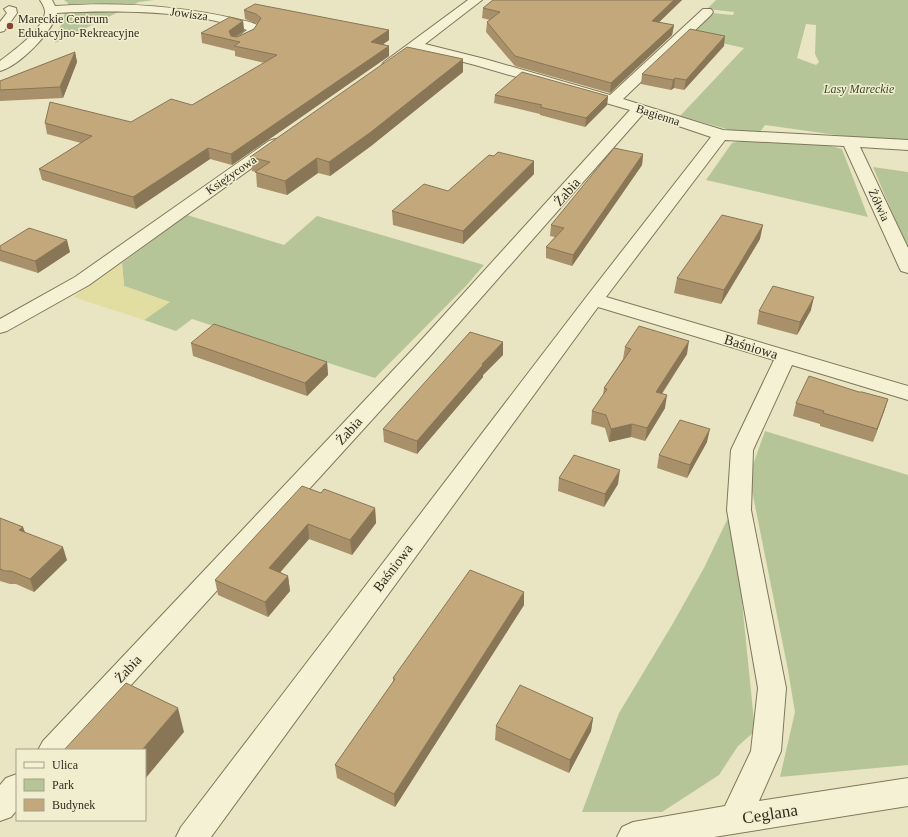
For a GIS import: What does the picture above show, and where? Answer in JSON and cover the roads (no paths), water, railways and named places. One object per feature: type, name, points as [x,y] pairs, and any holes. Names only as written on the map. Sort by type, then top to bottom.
[{"type":"street","points":[[377,73],[476,0]]},
{"type":"street","points":[[0,67],[12,59],[45,28],[50,16],[49,5]]},
{"type":"street","name":"Jowisza","points":[[49,5],[187,13],[242,23],[255,29],[250,35],[238,42]]},
{"type":"street","points":[[613,100],[707,12]]},
{"type":"street","name":"Bagienna","points":[[415,46],[480,62],[613,100],[721,135],[908,145]]},
{"type":"street","name":"Żabia","points":[[54,749],[337,444],[552,209],[640,108]]},
{"type":"street","name":"Księżycowa","points":[[0,327],[82,281],[288,135]]},
{"type":"street","name":"Baśniowa","points":[[192,837],[594,300],[721,135]]},
{"type":"street","name":"Żółwia","points":[[850,143],[908,267]]},
{"type":"street","name":"Baśniowa","points":[[594,300],[908,393]]},
{"type":"street","points":[[735,819],[766,750],[772,688],[739,510],[742,450],[786,357]]},
{"type":"street","points":[[0,807],[16,789]]},
{"type":"street","name":"Ceglana","points":[[634,837],[735,819],[908,792]]},
{"type":"lane","points":[[2,23],[12,13],[12,10],[10,9]]},
{"type":"place","name":"Mareckie Centrum Edukacyjno-Rekreacyjne","points":[[10,26]]},
{"type":"park label","name":"Lasy Mareckie","points":[[859,89]]}]
